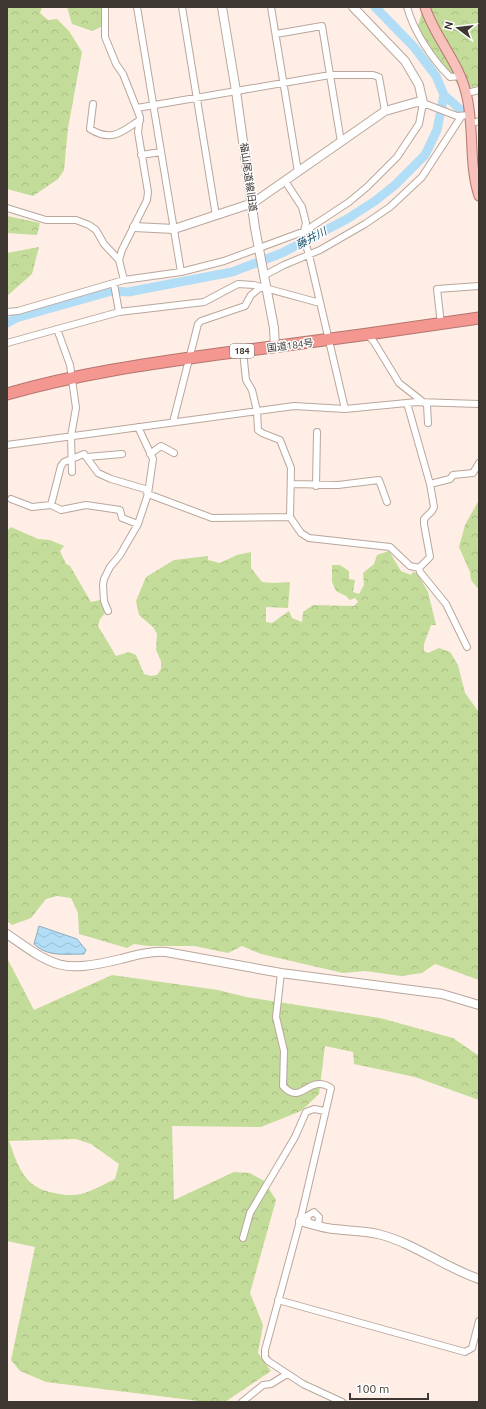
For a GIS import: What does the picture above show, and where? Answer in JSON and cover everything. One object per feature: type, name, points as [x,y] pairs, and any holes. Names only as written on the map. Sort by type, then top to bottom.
[{"type":"highway","name":"国道184号","points":[[7,394],[72,377],[116,368],[188,357],[368,335],[479,318]]},
{"type":"main road","points":[[425,7],[436,35],[461,76],[467,93],[464,118],[472,166],[477,181],[479,196]]},
{"type":"street","points":[[104,7],[105,37],[116,64],[123,74],[137,108],[140,120],[138,132],[140,155],[146,184],[147,200],[122,250],[119,260]]},
{"type":"street","points":[[137,7],[181,272]]},
{"type":"street","points":[[182,7],[216,216]]},
{"type":"street","name":"福山尾道線旧道","points":[[222,7],[253,204],[255,228],[265,272],[264,288],[274,328],[275,347]]},
{"type":"street","points":[[271,7],[298,172]]},
{"type":"street","points":[[7,312],[18,311],[115,285],[124,280],[181,272],[224,261],[304,233],[367,188],[397,157],[419,124],[426,104],[419,85],[405,61],[353,7]]},
{"type":"street","points":[[407,7],[418,36],[443,69],[450,77],[454,78],[461,76]]},
{"type":"street","points":[[276,34],[322,26],[341,142]]},
{"type":"street","points":[[137,108],[330,75],[379,77],[385,111]]},
{"type":"street","points":[[467,93],[479,90]]},
{"type":"street","points":[[134,227],[174,229],[253,204],[385,111],[417,102],[464,118],[479,121]]},
{"type":"street","points":[[94,104],[90,129],[96,132],[114,136],[120,134],[140,120]]},
{"type":"street","points":[[265,272],[284,265],[365,224],[406,194],[435,160],[448,135],[464,118]]},
{"type":"street","points":[[140,155],[161,152]]},
{"type":"street","points":[[285,181],[302,207],[306,224],[304,233],[308,253],[345,409]]},
{"type":"street","points":[[7,208],[46,220],[76,220],[84,222],[96,230],[104,244],[119,260],[124,280]]},
{"type":"street","points":[[7,343],[58,329],[119,309],[204,302],[238,284],[254,285],[320,304]]},
{"type":"street","points":[[115,285],[119,309]]},
{"type":"street","points":[[441,324],[437,289],[479,286]]},
{"type":"street","points":[[173,422],[188,357],[198,324],[201,321],[245,306],[251,295],[264,288]]},
{"type":"street","points":[[58,329],[70,365],[76,408],[70,436],[72,472]]},
{"type":"street","points":[[368,335],[399,382],[427,405],[428,424]]},
{"type":"street","points":[[243,351],[246,380],[252,390],[257,411],[258,430],[280,440],[291,468],[292,484],[290,493],[290,517],[301,532],[309,538],[390,547],[410,566],[419,568]]},
{"type":"street","points":[[407,403],[430,484],[434,507],[424,519],[430,557],[419,568]]},
{"type":"street","points":[[7,445],[294,406],[345,409],[407,403],[479,404]]},
{"type":"street","points":[[108,611],[104,601],[104,579],[110,567],[120,555],[138,524],[148,494],[153,459],[138,427]]},
{"type":"street","points":[[316,486],[317,432]]},
{"type":"street","points":[[150,454],[161,446],[174,453]]},
{"type":"street","points":[[51,505],[58,471],[64,462],[84,454],[98,473],[111,479],[144,489],[148,494],[212,518],[290,517]]},
{"type":"street","points":[[87,457],[122,454]]},
{"type":"street","points":[[430,484],[450,479],[453,475],[473,473],[479,463]]},
{"type":"street","points":[[292,484],[316,486],[379,480],[387,502]]},
{"type":"street","points":[[11,499],[32,507],[51,505],[61,510],[86,505],[106,507],[120,510],[122,518],[138,524]]},
{"type":"street","points":[[419,568],[420,572],[446,604],[467,647]]},
{"type":"street","points":[[7,934],[50,962],[70,968],[96,965],[157,952],[178,954],[281,973],[442,994],[479,1005]]},
{"type":"street","points":[[281,973],[276,1017],[284,1051],[283,1086],[291,1093],[297,1094],[312,1085],[325,1084],[331,1088],[325,1111],[304,1222],[278,1300],[265,1350],[265,1357],[268,1361],[302,1384],[342,1402]]},
{"type":"street","points":[[243,1238],[250,1213],[295,1137],[306,1112],[314,1109],[325,1111]]},
{"type":"street","points":[[304,1222],[307,1216],[314,1212],[319,1218],[318,1226]]},
{"type":"street","points":[[304,1222],[318,1226],[378,1234],[407,1245],[467,1275],[479,1279]]},
{"type":"street","points":[[278,1300],[465,1352],[472,1348],[479,1321]]},
{"type":"street","points":[[242,1402],[263,1384],[271,1384],[287,1374]]},
{"type":"green space","points":[[7,7],[42,7],[40,13],[48,20],[57,19],[69,31],[82,52],[68,128],[64,170],[58,179],[33,196],[7,189]]},
{"type":"green space","points":[[67,7],[104,7],[103,26],[92,31],[72,24]]},
{"type":"green space","points":[[424,7],[479,7],[479,86],[462,89],[418,37],[418,25]]},
{"type":"green space","points":[[7,216],[40,223],[37,235],[7,233]]},
{"type":"green space","points":[[39,247],[32,274],[7,296],[7,253]]},
{"type":"green space","points":[[479,500],[479,590],[471,580],[470,572],[459,547],[465,525]]},
{"type":"green space","points":[[11,527],[38,539],[50,540],[64,546],[60,551],[66,564],[70,566],[91,602],[100,600],[105,613],[100,619],[98,626],[116,656],[129,652],[136,655],[144,674],[151,676],[157,675],[161,669],[161,661],[156,650],[157,634],[153,627],[139,615],[136,601],[146,577],[174,560],[208,556],[208,560],[220,563],[237,555],[251,552],[251,568],[262,582],[290,582],[288,608],[266,607],[266,622],[272,623],[289,611],[292,618],[302,622],[303,612],[313,605],[354,606],[358,602],[355,598],[350,600],[346,596],[336,591],[332,582],[332,565],[340,565],[349,571],[349,579],[355,580],[353,592],[359,594],[364,585],[363,573],[374,564],[377,555],[389,551],[401,571],[411,575],[413,572],[417,573],[428,592],[436,625],[431,625],[424,644],[424,651],[428,653],[439,648],[450,652],[458,665],[465,693],[478,711],[479,980],[435,964],[422,973],[401,976],[365,971],[343,973],[261,954],[242,946],[228,953],[194,946],[149,946],[134,944],[127,948],[79,934],[78,913],[71,898],[57,896],[46,899],[31,918],[12,925],[7,921],[7,531]]},
{"type":"green space","points":[[7,958],[34,1010],[112,975],[218,990],[246,997],[380,1018],[453,1038],[479,1056],[479,1100],[415,1077],[354,1064],[353,1052],[325,1046],[319,1094],[301,1111],[261,1127],[172,1126],[174,1200],[234,1172],[250,1173],[264,1181],[276,1200],[250,1293],[263,1325],[258,1353],[271,1371],[225,1402],[207,1402],[46,1382],[20,1371],[11,1360],[35,1247],[7,1241]],"holes":[[[76,1139],[91,1144],[119,1164],[115,1179],[85,1193],[68,1195],[57,1194],[44,1190],[29,1181],[19,1167],[9,1141]]]},
{"type":"water","points":[[39,926],[77,939],[86,950],[84,954],[57,954],[39,948],[34,944]]},
{"type":"waterway","name":"藤井川","points":[[7,323],[16,318],[112,291],[128,292],[232,272],[282,253],[347,219],[375,201],[395,185],[425,155],[437,130],[444,95],[436,76],[414,47],[375,7]]},
{"type":"waterway","points":[[444,95],[461,110]]}]
